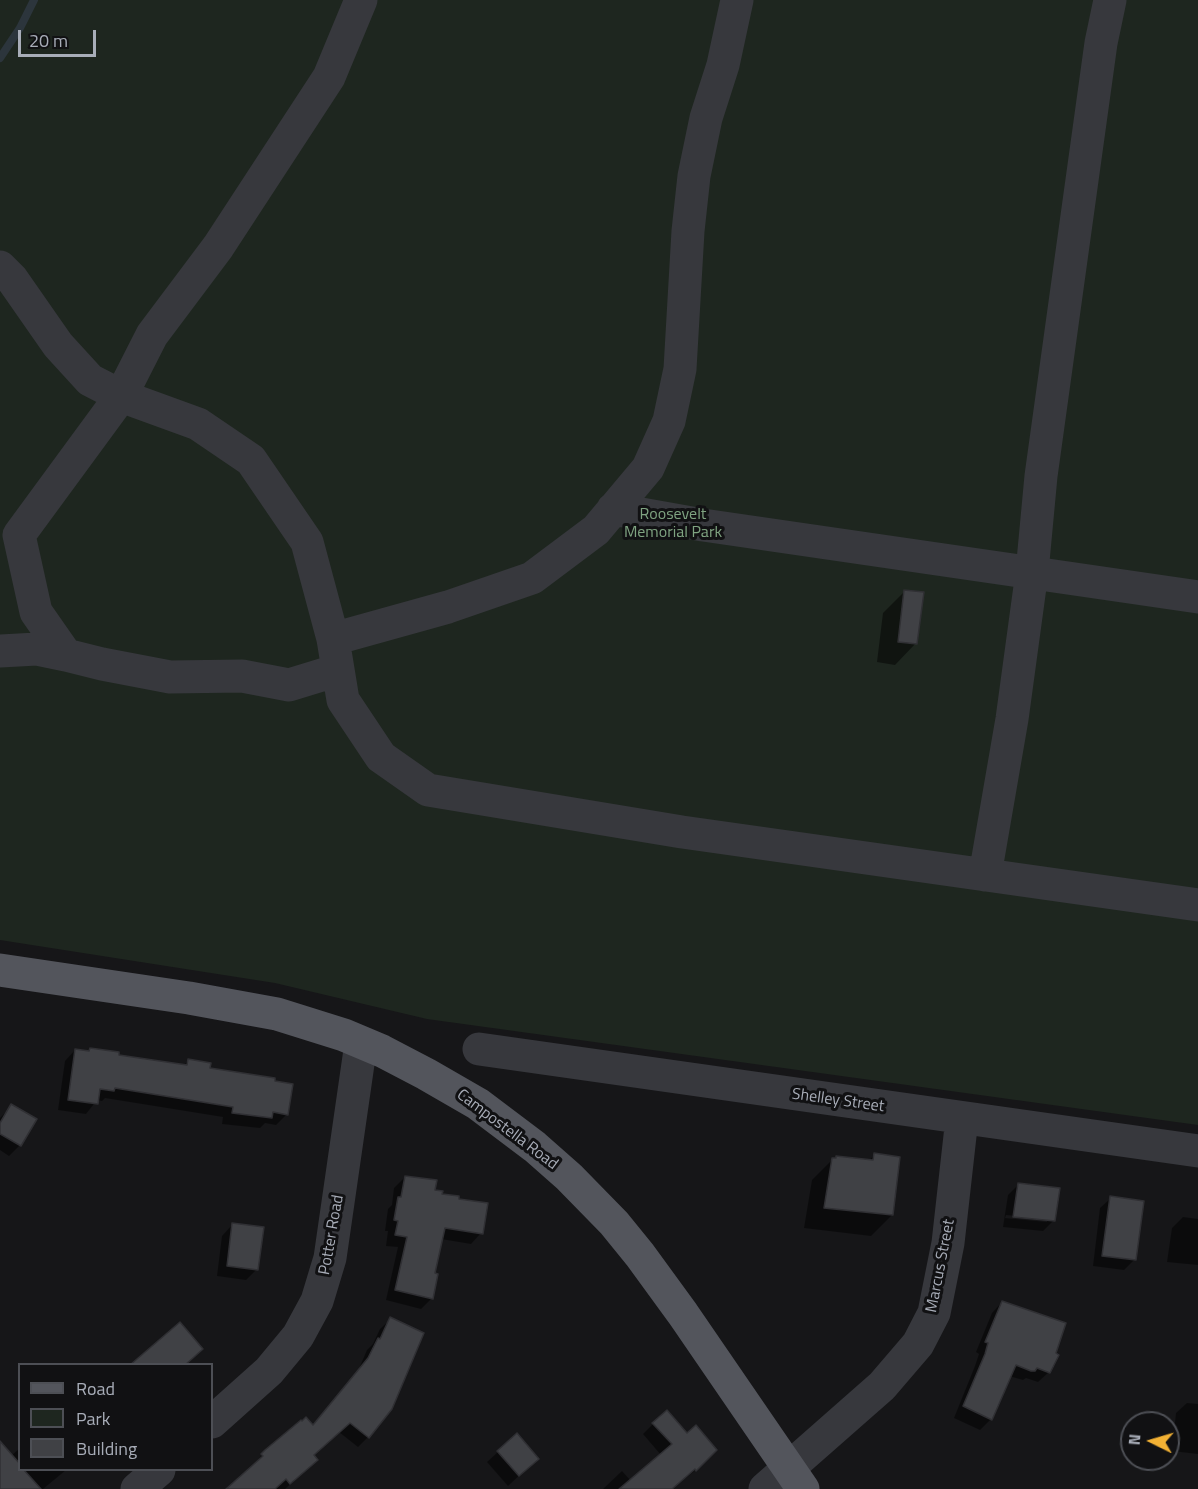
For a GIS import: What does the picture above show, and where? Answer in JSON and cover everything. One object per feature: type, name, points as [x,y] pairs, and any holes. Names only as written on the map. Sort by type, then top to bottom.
[{"type":"main road","name":"Campostella Road","points":[[0,970],[189,998],[277,1014],[344,1035],[426,1074],[478,1104],[535,1147],[569,1177],[614,1223],[640,1255],[786,1482]]},
{"type":"street","points":[[66,655],[36,612],[9,546],[121,396],[152,335],[218,248],[329,77],[361,0]]},
{"type":"street","points":[[0,651],[37,648],[170,677],[242,676],[289,685],[336,655],[448,607],[532,578],[596,530],[648,468],[669,421],[680,369],[687,231],[694,176],[706,118],[723,65],[737,0]]},
{"type":"street","points":[[985,875],[1012,719],[1032,572],[1041,476],[1101,43],[1110,0]]},
{"type":"street","points":[[0,267],[12,279],[58,345],[90,380],[121,396],[198,424],[251,460],[307,542],[336,655],[343,700],[381,757],[428,790],[694,833],[1198,905]]},
{"type":"street","points":[[613,509],[726,528],[1198,597]]},
{"type":"street","name":"Potter Road","points":[[213,1421],[276,1362],[298,1336],[317,1301],[330,1258],[361,1043]]},
{"type":"street","name":"Shelley Street","points":[[479,1049],[1198,1150]]},
{"type":"street","name":"Marcus Street","points":[[786,1482],[882,1386],[918,1344],[934,1313],[948,1244],[962,1118]]},
{"type":"street","points":[[137,1489],[158,1471]]},
{"type":"green space","name":"Roosevelt Memorial Park","points":[[0,0],[1198,0],[1198,1125],[427,1019],[275,983],[0,940]]},
{"type":"building","points":[[904,590],[924,592],[917,644],[898,642]]},
{"type":"building","points":[[90,1048],[119,1052],[119,1055],[187,1065],[188,1059],[211,1063],[210,1068],[275,1078],[275,1081],[293,1084],[288,1115],[273,1112],[272,1118],[232,1113],[233,1107],[115,1088],[114,1091],[100,1089],[98,1104],[68,1100],[75,1049],[89,1051]]},
{"type":"building","points":[[11,1104],[37,1119],[21,1146],[0,1134],[0,1123]]},
{"type":"building","points":[[874,1153],[900,1157],[893,1215],[824,1208],[832,1158],[836,1156],[873,1160]]},
{"type":"building","points":[[405,1176],[437,1180],[435,1190],[443,1191],[442,1194],[488,1203],[483,1234],[445,1228],[435,1273],[438,1274],[433,1299],[395,1290],[407,1237],[395,1235],[398,1221],[394,1220]]},
{"type":"building","points":[[1018,1183],[1060,1188],[1055,1221],[1013,1217]]},
{"type":"building","points":[[1110,1196],[1144,1201],[1136,1260],[1102,1256]]},
{"type":"building","points":[[232,1223],[264,1227],[258,1270],[227,1266]]},
{"type":"building","points":[[1002,1301],[1066,1323],[1056,1353],[1059,1355],[1050,1373],[1037,1368],[1031,1371],[1016,1365],[992,1420],[963,1406],[985,1354],[988,1343],[985,1342]]},
{"type":"building","points":[[390,1317],[424,1333],[392,1409],[369,1438],[350,1423],[314,1455],[318,1460],[290,1484],[286,1479],[275,1489],[226,1489],[263,1456],[261,1454],[265,1450],[301,1420],[306,1417],[313,1425],[368,1358]]},
{"type":"building","points":[[180,1322],[203,1349],[187,1363],[132,1363]]},
{"type":"building","points":[[667,1410],[687,1433],[696,1425],[717,1450],[696,1471],[695,1469],[672,1489],[619,1489],[672,1444],[652,1423]]},
{"type":"building","points":[[517,1433],[539,1459],[519,1476],[497,1451]]},
{"type":"building","points":[[0,1441],[18,1462],[18,1471],[25,1471],[41,1489],[0,1489]]},
{"type":"waterway","points":[[0,58],[20,28],[34,0]]}]
